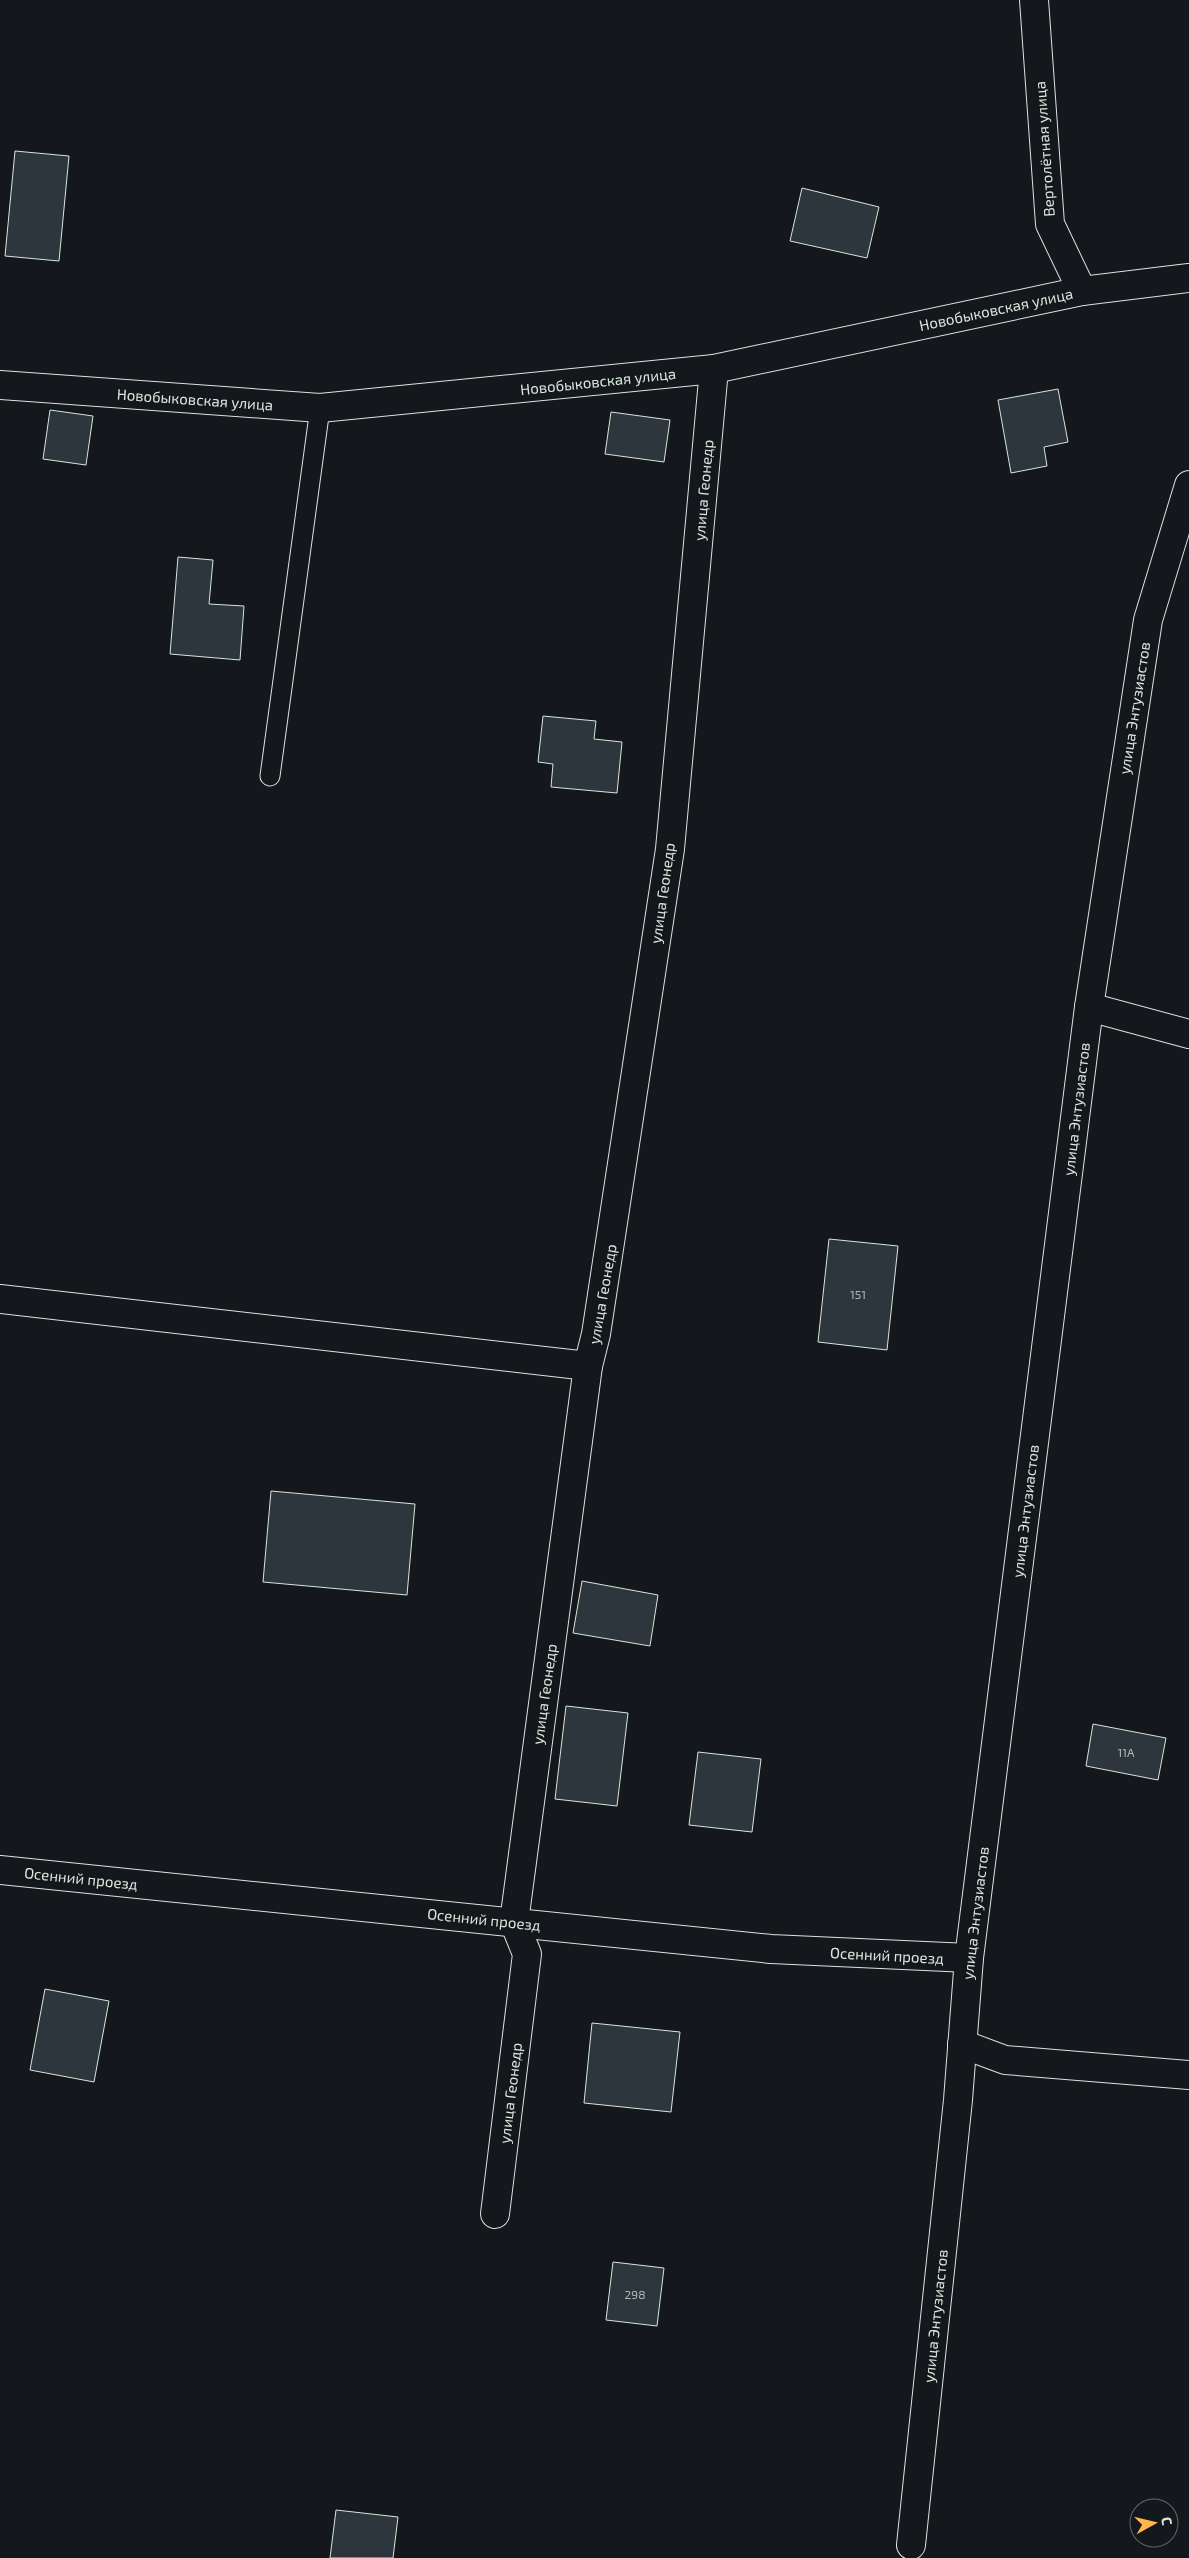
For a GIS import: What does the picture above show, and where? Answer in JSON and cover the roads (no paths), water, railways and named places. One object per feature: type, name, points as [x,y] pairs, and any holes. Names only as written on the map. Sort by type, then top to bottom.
[{"type":"street","name":"Вертолётная улица","points":[[1034,0],[1050,224],[1082,291]]},
{"type":"street","name":"Новобыковская улица","points":[[0,385],[320,408],[714,369],[1082,291],[1189,278]]},
{"type":"street","name":"улица Геонедр","points":[[496,2214],[527,1954],[514,1922],[588,1366],[596,1334],[670,849],[714,369]]},
{"type":"street","name":"улица Энтузиастов","points":[[911,2545],[969,1958],[1088,1007],[1148,620],[1189,485]]},
{"type":"street","points":[[1088,1007],[1189,1034]]},
{"type":"street","points":[[0,1299],[588,1366]]},
{"type":"street","name":"Осенний проезд","points":[[0,1870],[771,1949],[969,1958]]},
{"type":"street","points":[[962,2044],[1005,2060],[1189,2075]]},
{"type":"lane","points":[[270,776],[320,408]]}]
